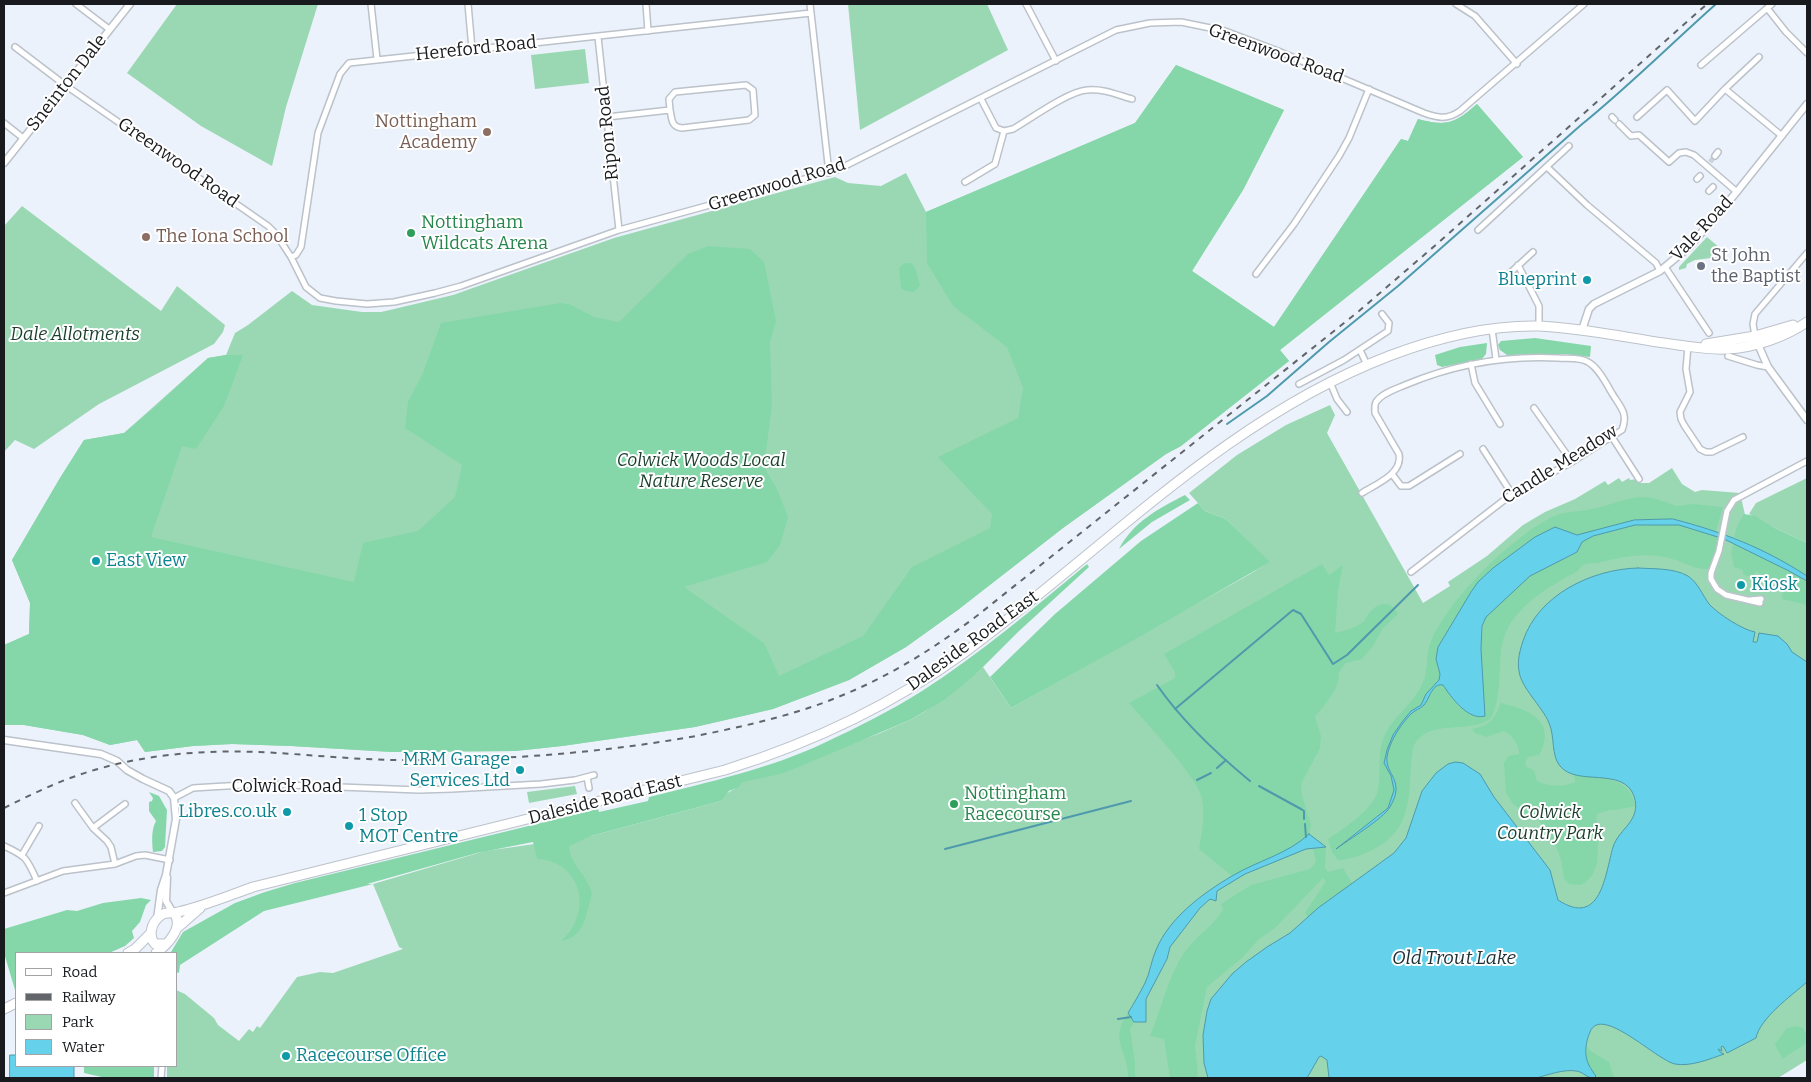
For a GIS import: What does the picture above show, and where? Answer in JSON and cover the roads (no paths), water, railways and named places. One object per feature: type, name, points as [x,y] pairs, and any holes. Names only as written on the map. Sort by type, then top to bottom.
[{"type":"main road","points":[[1492,330],[1517,326],[1540,326],[1725,350],[1756,340],[1783,335],[1807,322]]},
{"type":"main road","name":"Daleside Road East","points":[[157,919],[166,913],[202,906],[254,887],[725,770],[796,746],[834,730],[922,681],[965,652],[1225,446],[1268,416],[1303,395],[1391,355],[1434,341],[1492,330]]},
{"type":"main road","name":"Daleside Road East","points":[[161,949],[177,928],[202,906]]},
{"type":"main road","points":[[173,913],[178,919],[177,928]]},
{"type":"main road","points":[[130,952],[150,933],[157,919]]},
{"type":"main road","points":[[150,933],[151,939],[161,949]]},
{"type":"street","points":[[76,4],[109,29]]},
{"type":"street","name":"Sneinton Dale","points":[[4,163],[130,4]]},
{"type":"street","points":[[371,4],[377,59]]},
{"type":"street","points":[[468,4],[472,49]]},
{"type":"street","points":[[646,4],[648,31]]},
{"type":"street","points":[[810,4],[829,173]]},
{"type":"street","points":[[1026,4],[1056,61]]},
{"type":"street","points":[[1456,4],[1474,16],[1516,64]]},
{"type":"street","name":"Greenwood Road","points":[[15,47],[65,85],[268,226],[276,234],[291,257],[306,287],[320,298],[347,303],[383,303],[461,286],[619,230],[829,173],[981,99],[1116,30],[1150,23],[1188,23],[1225,31],[1438,118],[1446,118],[1460,111],[1584,4]]},
{"type":"street","points":[[1701,66],[1772,4]]},
{"type":"street","points":[[1767,8],[1807,52]]},
{"type":"street","name":"Hereford Road","points":[[291,257],[296,255],[302,248],[318,133],[340,74],[349,63],[811,13]]},
{"type":"street","name":"Ripon Road","points":[[598,37],[619,230]]},
{"type":"street","points":[[1637,117],[1667,90],[1695,120],[1759,57]]},
{"type":"street","points":[[746,85],[753,90],[755,115],[749,120],[682,128],[673,124],[670,110],[670,99],[675,92],[746,85]]},
{"type":"street","points":[[1256,274],[1294,224],[1339,156],[1349,138],[1369,89]]},
{"type":"street","points":[[1725,89],[1782,136]]},
{"type":"street","points":[[981,99],[996,128],[1004,130],[1012,129],[1072,95],[1086,90],[1100,90],[1132,100]]},
{"type":"street","name":"Vale Road","points":[[1582,330],[1589,309],[1594,304],[1663,269],[1701,235],[1807,104]]},
{"type":"street","points":[[607,117],[670,110]]},
{"type":"street","points":[[1615,121],[1631,136],[1638,135],[1669,162],[1679,154],[1686,152],[1694,156],[1719,180],[1737,192]]},
{"type":"street","points":[[4,123],[23,138]]},
{"type":"street","points":[[964,182],[995,164],[1004,130]]},
{"type":"street","points":[[1478,230],[1570,146]]},
{"type":"street","points":[[1547,167],[1587,205],[1663,269],[1709,333]]},
{"type":"street","points":[[1510,273],[1533,252]]},
{"type":"street","points":[[1807,253],[1755,314],[1753,324],[1756,340],[1768,367],[1807,420]]},
{"type":"street","points":[[1518,265],[1539,306],[1540,326]]},
{"type":"street","points":[[1301,382],[1332,368],[1388,331],[1389,323],[1382,314]]},
{"type":"street","points":[[1492,330],[1496,359]]},
{"type":"street","points":[[1691,346],[1686,369],[1690,392],[1680,412],[1684,425],[1700,449],[1706,452],[1718,450],[1742,437]]},
{"type":"street","points":[[1360,350],[1367,365]]},
{"type":"street","points":[[1728,356],[1768,367]]},
{"type":"street","name":"Candle Meadow","points":[[1392,474],[1398,468],[1400,457],[1375,413],[1377,401],[1394,390],[1434,373],[1496,359],[1521,357],[1584,360],[1590,363],[1603,380],[1624,414],[1625,422],[1622,430],[1572,462],[1512,494],[1411,572]]},
{"type":"street","points":[[1471,364],[1475,383],[1500,424]]},
{"type":"street","points":[[1330,382],[1337,398],[1347,412]]},
{"type":"street","points":[[1534,408],[1572,462]]},
{"type":"street","points":[[1532,418],[1538,414]]},
{"type":"street","points":[[1612,437],[1637,476],[1630,477]]},
{"type":"street","points":[[1484,449],[1512,494]]},
{"type":"street","points":[[1362,493],[1392,474],[1402,486],[1409,486],[1460,454]]},
{"type":"street","points":[[1761,601],[1726,595],[1716,589],[1711,579],[1727,511],[1734,500],[1807,461]]},
{"type":"street","points":[[4,740],[106,755],[117,761],[127,770],[164,788],[174,798],[176,819],[170,860],[161,890],[157,919]]},
{"type":"street","name":"Colwick Road","points":[[174,798],[193,788],[261,784],[419,790],[542,784],[594,775]]},
{"type":"street","points":[[587,777],[589,788]]},
{"type":"street","points":[[75,803],[93,828],[111,847],[114,864]]},
{"type":"street","points":[[115,803],[119,808]]},
{"type":"street","points":[[93,828],[125,804]]},
{"type":"street","points":[[74,813],[80,809]]},
{"type":"street","points":[[22,855],[39,826]]},
{"type":"street","points":[[28,828],[36,832]]},
{"type":"street","points":[[4,846],[28,860],[37,881]]},
{"type":"street","points":[[4,893],[69,870],[114,864],[142,855],[170,860]]},
{"type":"street","points":[[166,875],[166,901],[173,913]]},
{"type":"water","points":[[1673,519],[1709,529],[1759,549],[1807,576],[1807,581],[1724,539],[1679,525],[1635,525],[1593,536],[1582,542],[1577,552],[1530,576],[1486,617],[1482,626],[1481,649],[1485,716],[1479,717],[1466,712],[1443,685],[1436,686],[1424,705],[1403,723],[1390,745],[1387,763],[1396,784],[1396,790],[1390,807],[1373,823],[1336,849],[1388,808],[1394,790],[1391,776],[1384,763],[1387,750],[1393,735],[1402,722],[1411,711],[1421,705],[1426,694],[1439,680],[1440,674],[1436,659],[1438,647],[1478,582],[1493,568],[1535,537],[1555,527],[1577,535],[1634,520]]},
{"type":"water","name":"Old Trout Lake","points":[[1638,568],[1670,570],[1688,576],[1697,585],[1713,608],[1738,625],[1755,632],[1753,642],[1757,642],[1759,633],[1778,636],[1787,644],[1792,652],[1807,662],[1807,982],[1770,1015],[1763,1023],[1756,1038],[1727,1053],[1723,1046],[1721,1047],[1722,1051],[1718,1049],[1724,1054],[1681,1065],[1666,1060],[1617,1029],[1605,1025],[1596,1025],[1590,1032],[1586,1044],[1587,1058],[1596,1076],[1594,1078],[1579,1072],[1566,1071],[1536,1078],[1329,1078],[1327,1060],[1321,1056],[1307,1078],[1208,1078],[1204,1063],[1203,1035],[1211,999],[1232,974],[1246,962],[1290,933],[1318,908],[1394,853],[1406,838],[1422,791],[1436,773],[1448,764],[1455,762],[1463,763],[1480,774],[1494,797],[1550,870],[1558,900],[1572,907],[1584,907],[1592,903],[1599,894],[1616,840],[1629,824],[1635,812],[1634,796],[1628,787],[1620,782],[1577,775],[1568,772],[1560,766],[1555,757],[1551,728],[1542,710],[1524,684],[1518,667],[1519,659],[1523,641],[1530,625],[1541,610],[1554,598],[1585,579],[1603,573]]},
{"type":"water","points":[[1309,834],[1326,847],[1306,849],[1245,874],[1217,891],[1216,901],[1210,899],[1200,908],[1170,947],[1167,959],[1146,999],[1146,1022],[1134,1022],[1128,1013],[1145,983],[1154,954],[1162,938],[1178,917],[1199,898],[1221,883],[1292,847]]},
{"type":"water","points":[[10,1055],[15,1055],[15,1067],[74,1067],[74,1078],[10,1078]]},
{"type":"waterway","points":[[1227,424],[1267,396],[1398,286],[1616,96],[1716,4]]},
{"type":"waterway","points":[[1175,709],[1293,610],[1301,614],[1333,664],[1347,655],[1418,585]]},
{"type":"waterway","points":[[1157,685],[1200,736],[1250,781]]},
{"type":"waterway","points":[[1217,768],[1226,760]]},
{"type":"waterway","points":[[1197,780],[1211,773]]},
{"type":"waterway","points":[[1259,786],[1304,811],[1304,819]]},
{"type":"waterway","points":[[945,849],[1131,801]]},
{"type":"waterway","points":[[1305,824],[1306,837]]},
{"type":"waterway","points":[[1118,1019],[1131,1017]]},
{"type":"tunnel","points":[[1710,162],[1715,156]]},
{"type":"railway","points":[[4,808],[50,786],[86,773],[117,764],[178,754],[239,752],[391,760],[429,760],[506,758],[582,752],[658,742],[696,736],[789,714],[825,702],[879,679],[913,660],[978,615],[1359,311],[1707,4]]},
{"type":"place","name":"Nottingham Academy","points":[[487,132]]},
{"type":"place","name":"Nottingham Wildcats Arena","points":[[411,233]]},
{"type":"place","name":"The Iona School","points":[[146,237]]},
{"type":"place","name":"St John the Baptist","points":[[1701,266]]},
{"type":"place","name":"Blueprint","points":[[1587,280]]},
{"type":"place","name":"East View","points":[[96,561]]},
{"type":"place","name":"Kiosk","points":[[1741,585]]},
{"type":"place","name":"MRM Garage Services Ltd","points":[[520,770]]},
{"type":"place","name":"Nottingham Racecourse","points":[[954,804]]},
{"type":"place","name":"Libres.co.uk","points":[[287,812]]},
{"type":"place","name":"1 Stop MOT Centre","points":[[349,826]]},
{"type":"place","name":"Racecourse Office","points":[[286,1056]]},
{"type":"park label","name":"Dale Allotments","points":[[75,335]]},
{"type":"park label","name":"Colwick Woods Local Nature Reserve","points":[[701,471]]},
{"type":"park label","name":"Colwick Country Park","points":[[1550,823]]}]
